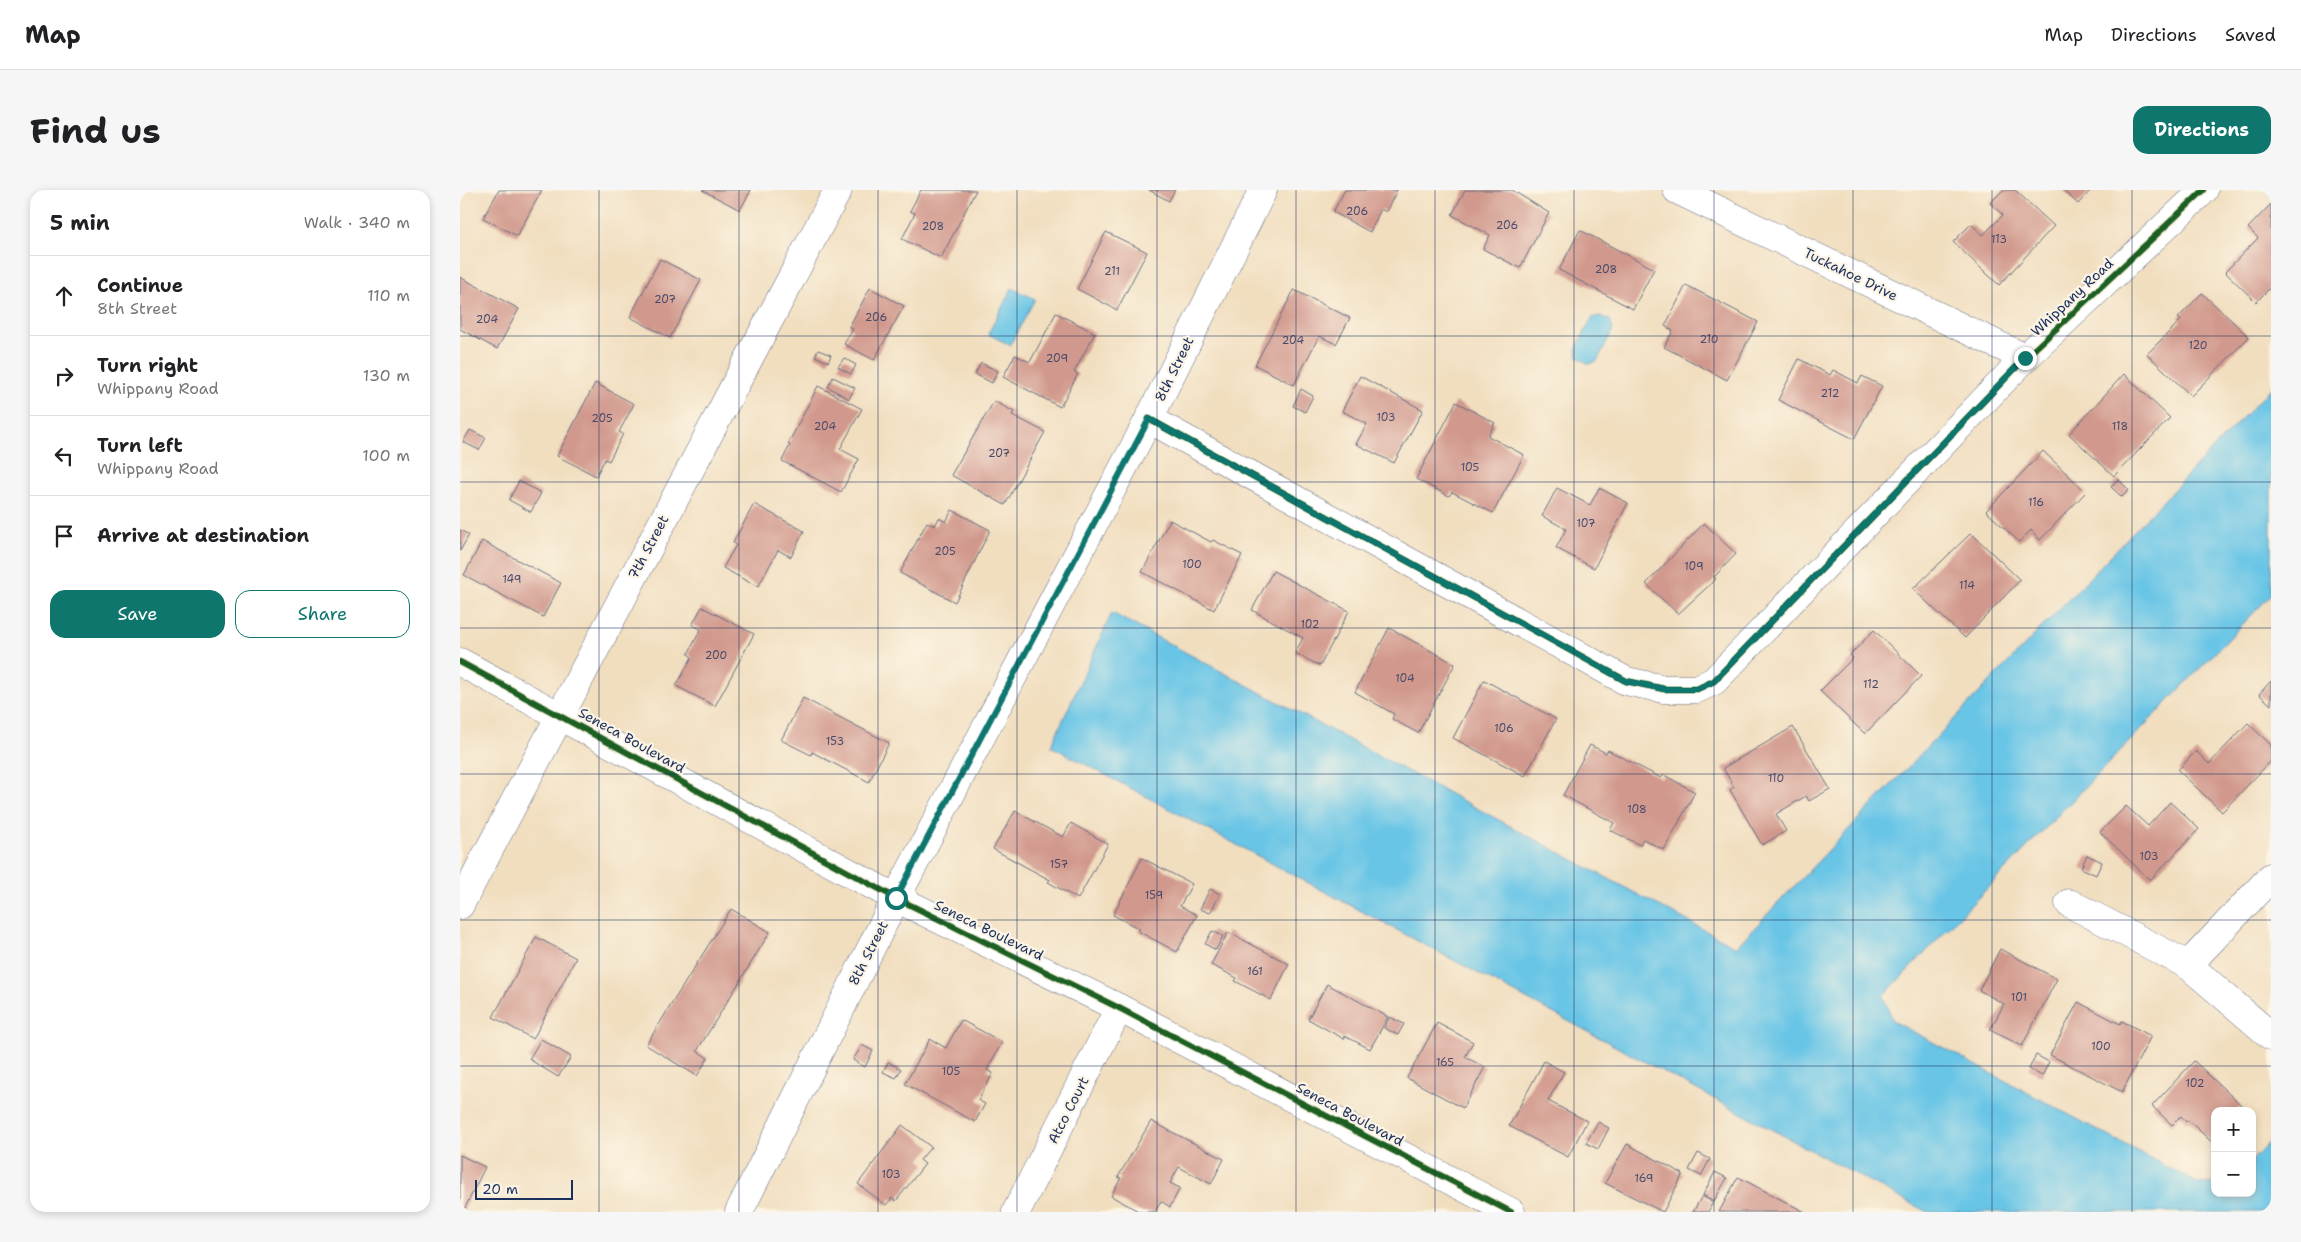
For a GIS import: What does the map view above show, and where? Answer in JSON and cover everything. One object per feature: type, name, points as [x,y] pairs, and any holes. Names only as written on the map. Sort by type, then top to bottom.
[{"type":"street","name":"7th Street","points":[[460,905],[838,190]]},
{"type":"street","name":"8th Street","points":[[739,1212],[896,898],[1149,419],[1263,190]]},
{"type":"street","name":"Whippany Road","points":[[1149,419],[1626,681],[1664,689],[1697,689],[1714,681],[2025,358],[2204,190]]},
{"type":"street","name":"Tuckahoe Drive","points":[[1685,192],[2025,358]]},
{"type":"street","name":"Seneca Boulevard","points":[[460,662],[560,714],[896,898],[1119,1008],[1512,1212]]},
{"type":"street","points":[[2188,965],[2271,877]]},
{"type":"street","points":[[2069,902],[2188,965],[2271,1036]]},
{"type":"street","name":"Atco Court","points":[[1016,1212],[1119,1008]]},
{"type":"water","points":[[1012,288],[1035,299],[1010,345],[988,334]]},
{"type":"water","points":[[1600,316],[1610,320],[1613,330],[1597,361],[1589,364],[1578,357],[1576,349],[1592,318]]},
{"type":"water","points":[[2271,388],[2271,595],[1883,996],[1893,1021],[2199,1184],[2211,1183],[2211,1197],[2256,1197],[2256,1156],[2271,1141],[2271,1212],[1927,1212],[1051,746],[1112,613],[1736,947]]},
{"type":"building","points":[[499,190],[542,190],[517,236],[483,218]]},
{"type":"building","points":[[702,190],[751,190],[740,210]]},
{"type":"building","points":[[921,190],[976,190],[941,258],[902,239],[915,213],[910,211]]},
{"type":"building","points":[[1149,190],[1175,190],[1169,201]]},
{"type":"building","points":[[1345,190],[1397,190],[1386,212],[1381,209],[1370,232],[1333,212]]},
{"type":"building","points":[[1465,190],[1512,190],[1549,213],[1520,268],[1483,249],[1490,235],[1452,215]]},
{"type":"building","points":[[2003,190],[2015,190],[2054,226],[1999,285],[1953,242],[1971,224],[1983,235],[2003,215],[1990,203]]},
{"type":"building","points":[[2063,190],[2091,190],[2078,204]]},
{"type":"building","points":[[2271,204],[2271,287],[2256,302],[2225,272],[2258,238],[2248,228]]},
{"type":"building","points":[[1580,230],[1654,269],[1633,309],[1559,270]]},
{"type":"building","points":[[1106,232],[1147,252],[1117,310],[1077,289]]},
{"type":"building","points":[[660,259],[701,280],[670,338],[630,317]]},
{"type":"building","points":[[460,277],[519,309],[497,349],[460,329]]},
{"type":"building","points":[[1686,285],[1758,322],[1727,380],[1664,347],[1673,331],[1665,326]]},
{"type":"building","points":[[870,288],[904,306],[874,360],[844,344],[853,329],[849,327]]},
{"type":"building","points":[[1294,290],[1350,318],[1336,344],[1319,336],[1294,385],[1255,365]]},
{"type":"building","points":[[2202,293],[2249,337],[2191,396],[2147,354],[2181,320],[2178,318]]},
{"type":"building","points":[[1056,313],[1095,333],[1074,372],[1078,374],[1060,407],[1003,377],[1015,355],[1030,362]]},
{"type":"building","points":[[818,350],[831,355],[828,362],[815,356]]},
{"type":"building","points":[[844,358],[856,365],[851,374],[838,367]]},
{"type":"building","points":[[1799,359],[1830,375],[1833,370],[1858,383],[1862,376],[1882,386],[1854,439],[1778,400]]},
{"type":"building","points":[[981,363],[998,371],[992,383],[975,374]]},
{"type":"building","points":[[2124,374],[2170,418],[2114,476],[2069,434]]},
{"type":"building","points":[[1360,376],[1423,410],[1394,463],[1356,444],[1367,424],[1342,411]]},
{"type":"building","points":[[833,377],[855,388],[849,399],[828,387]]},
{"type":"building","points":[[595,383],[634,404],[619,432],[623,434],[609,461],[605,459],[596,476],[557,456]]},
{"type":"building","points":[[818,386],[862,409],[840,449],[859,459],[841,492],[782,461],[790,445],[788,444]]},
{"type":"building","points":[[1301,389],[1313,396],[1305,412],[1293,406]]},
{"type":"building","points":[[994,401],[1014,412],[1012,415],[1045,432],[1005,505],[951,475]]},
{"type":"building","points":[[1456,402],[1495,423],[1488,436],[1524,455],[1493,513],[1452,492],[1449,496],[1416,479]]},
{"type":"building","points":[[470,430],[486,438],[479,450],[463,442]]},
{"type":"building","points":[[2043,451],[2086,492],[2040,540],[2031,530],[2019,542],[1986,511]]},
{"type":"building","points":[[2118,479],[2129,490],[2122,497],[2111,487]]},
{"type":"building","points":[[519,481],[541,493],[531,512],[509,500]]},
{"type":"building","points":[[1557,488],[1590,505],[1599,488],[1628,503],[1594,568],[1556,548],[1566,529],[1542,516]]},
{"type":"building","points":[[754,504],[804,531],[791,557],[778,550],[758,587],[723,568],[736,545],[733,543]]},
{"type":"building","points":[[952,510],[990,530],[955,602],[900,573],[927,522],[935,526],[939,518],[946,522]]},
{"type":"building","points":[[1170,520],[1211,542],[1213,540],[1242,555],[1214,610],[1142,572]]},
{"type":"building","points":[[1704,523],[1736,554],[1714,577],[1716,579],[1678,614],[1646,584]]},
{"type":"building","points":[[460,530],[469,535],[460,551]]},
{"type":"building","points":[[1971,533],[2020,580],[1965,638],[1913,589]]},
{"type":"building","points":[[482,541],[561,583],[543,617],[464,575]]},
{"type":"building","points":[[1273,571],[1349,611],[1320,666],[1295,653],[1303,638],[1252,610]]},
{"type":"building","points":[[702,607],[754,634],[715,706],[676,686],[692,657],[688,654],[701,629],[692,625]]},
{"type":"building","points":[[1389,628],[1455,664],[1418,733],[1392,719],[1394,714],[1355,692]]},
{"type":"building","points":[[1874,630],[1921,676],[1865,734],[1820,691],[1853,658],[1850,655]]},
{"type":"building","points":[[1484,680],[1556,719],[1525,776],[1453,738]]},
{"type":"building","points":[[2271,681],[2271,705],[2259,694]]},
{"type":"building","points":[[803,698],[889,743],[869,782],[812,752],[811,755],[781,740]]},
{"type":"building","points":[[2248,723],[2271,745],[2271,761],[2222,812],[2178,770],[2196,751],[2209,764]]},
{"type":"building","points":[[1793,727],[1830,789],[1809,801],[1806,796],[1776,814],[1786,831],[1762,845],[1730,790],[1734,787],[1723,768]]},
{"type":"building","points":[[1590,745],[1606,753],[1608,750],[1661,778],[1664,775],[1695,792],[1664,850],[1643,839],[1640,845],[1610,830],[1614,823],[1563,795]]},
{"type":"building","points":[[2170,802],[2199,829],[2150,880],[2100,832],[2126,806],[2148,826]]},
{"type":"building","points":[[1015,811],[1063,837],[1071,823],[1108,844],[1078,899],[1048,882],[1050,880],[993,849]]},
{"type":"building","points":[[2087,855],[2102,862],[2096,875],[2081,868]]},
{"type":"building","points":[[1142,858],[1192,884],[1180,906],[1197,915],[1177,952],[1113,915]]},
{"type":"building","points":[[1210,889],[1220,894],[1210,913],[1200,909]]},
{"type":"building","points":[[731,909],[770,932],[697,1051],[708,1058],[697,1076],[646,1045]]},
{"type":"building","points":[[1212,931],[1223,936],[1216,950],[1205,944]]},
{"type":"building","points":[[1228,932],[1289,964],[1271,1000],[1235,981],[1237,978],[1211,965]]},
{"type":"building","points":[[536,937],[576,958],[533,1039],[493,1017]]},
{"type":"building","points":[[2000,949],[2057,979],[2022,1046],[1990,1030],[2004,1004],[1979,990]]},
{"type":"building","points":[[1327,984],[1388,1017],[1370,1049],[1345,1036],[1344,1039],[1308,1019]]},
{"type":"building","points":[[2078,1002],[2120,1024],[2122,1021],[2151,1036],[2122,1092],[2050,1055]]},
{"type":"building","points":[[1390,1017],[1404,1024],[1398,1035],[1384,1028]]},
{"type":"building","points":[[961,1020],[1002,1042],[987,1070],[993,1073],[978,1100],[985,1104],[975,1122],[905,1084],[930,1039],[946,1048]]},
{"type":"building","points":[[1437,1023],[1473,1042],[1465,1057],[1485,1067],[1463,1108],[1407,1078]]},
{"type":"building","points":[[541,1039],[571,1057],[558,1077],[529,1059]]},
{"type":"building","points":[[862,1045],[873,1051],[865,1067],[853,1060]]},
{"type":"building","points":[[2036,1055],[2049,1062],[2042,1076],[2029,1069]]},
{"type":"building","points":[[1544,1061],[1564,1072],[1548,1101],[1587,1121],[1568,1157],[1509,1126]]},
{"type":"building","points":[[2194,1061],[2241,1105],[2239,1107],[2211,1107],[2211,1141],[2188,1120],[2186,1122],[2181,1116],[2172,1125],[2152,1106]]},
{"type":"building","points":[[888,1062],[901,1069],[896,1078],[883,1072]]},
{"type":"building","points":[[1151,1121],[1224,1159],[1211,1184],[1179,1167],[1170,1183],[1180,1188],[1170,1207],[1161,1201],[1155,1212],[1140,1212],[1111,1196],[1121,1178],[1118,1177]]},
{"type":"building","points":[[1598,1122],[1609,1128],[1598,1149],[1586,1143]]},
{"type":"building","points":[[902,1125],[931,1147],[920,1160],[925,1164],[896,1201],[892,1198],[886,1205],[858,1184]]},
{"type":"building","points":[[1627,1144],[1683,1174],[1663,1212],[1605,1183]]},
{"type":"building","points":[[1698,1153],[1710,1159],[1701,1176],[1689,1170]]},
{"type":"building","points":[[460,1155],[485,1167],[463,1212],[460,1212]]},
{"type":"building","points":[[1715,1172],[1727,1178],[1714,1201],[1703,1195]]},
{"type":"building","points":[[1738,1177],[1805,1212],[1719,1212]]},
{"type":"building","points":[[1702,1196],[1713,1202],[1708,1212],[1693,1212]]},
{"type":"cycle path","points":[[1149,419],[1626,681],[1664,689],[1697,689],[1714,681],[2025,358],[2204,190]]},
{"type":"cycle path","points":[[460,662],[896,898],[1119,1008],[1511,1212]]},
{"type":"route","points":[[896,898],[1149,419],[1626,681],[1664,689],[1697,689],[1714,681],[2025,358]]}]
